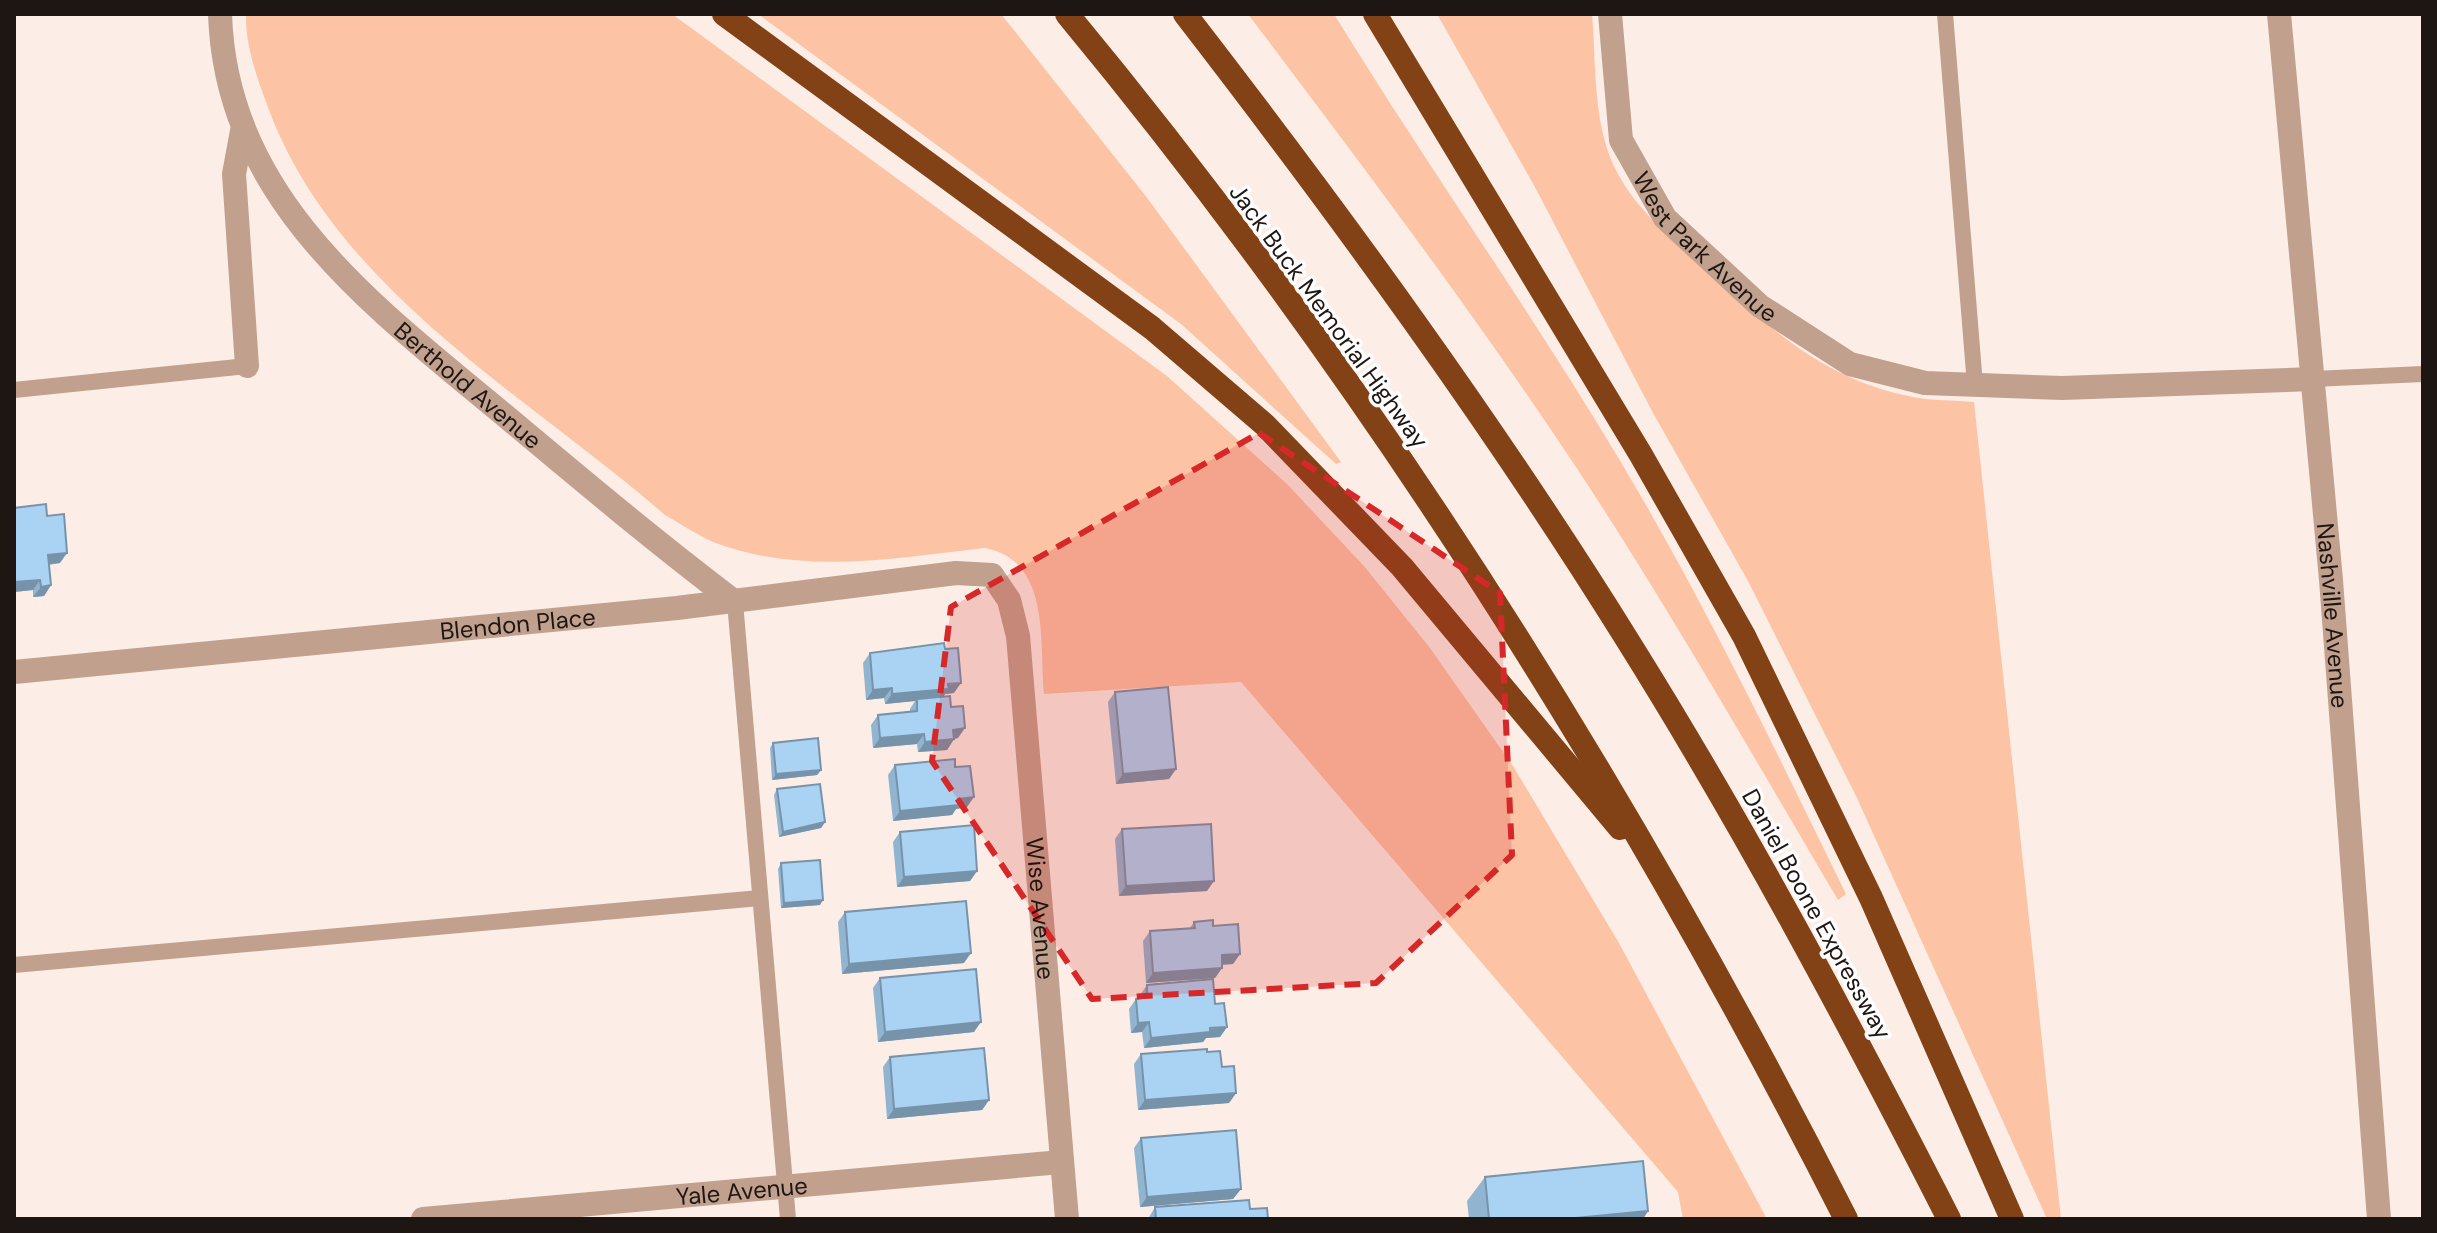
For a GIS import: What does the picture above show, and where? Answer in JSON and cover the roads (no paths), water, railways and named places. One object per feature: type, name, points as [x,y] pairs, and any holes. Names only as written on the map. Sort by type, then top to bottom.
[{"type":"highway","points":[[724,14],[1141,320],[1265,425],[1402,567],[1561,761],[1660,873],[1846,1219]]},
{"type":"highway","name":"Jack Buck Memorial Highway","points":[[1067,14],[1228,221],[1329,358],[1532,661],[1660,873]]},
{"type":"highway","name":"Daniel Boone Expressway","points":[[1185,14],[1283,142],[1438,356],[1628,641],[1810,953],[1949,1219]]},
{"type":"highway","points":[[1375,14],[1641,455],[1744,636],[1871,898],[2012,1219]]},
{"type":"highway","points":[[1385,14],[1394,44]]},
{"type":"street","name":"Berthold Avenue","points":[[220,14],[228,84],[242,131],[261,168],[315,246],[386,317],[661,546],[735,602]]},
{"type":"street","name":"West Park Avenue","points":[[1610,14],[1621,140],[1665,218],[1760,306],[1850,364],[1925,383],[2062,388],[2313,379]]},
{"type":"street","name":"Nashville Avenue","points":[[2279,14],[2313,379],[2379,1219]]},
{"type":"street","name":"Berthold Avenue","points":[[242,131],[234,174],[247,366]]},
{"type":"street","name":"Blendon Place","points":[[14,672],[735,602],[976,572],[992,575],[1009,600]]},
{"type":"street","name":"Wise Avenue","points":[[1009,600],[1018,636],[1067,1219]]},
{"type":"street","name":"Yale Avenue","points":[[423,1219],[1061,1162]]},
{"type":"lane","points":[[1945,14],[1975,385]]},
{"type":"lane","points":[[14,390],[247,366]]},
{"type":"lane","points":[[2313,379],[2423,374]]},
{"type":"lane","points":[[735,602],[788,1219]]},
{"type":"lane","points":[[14,965],[760,898]]}]
